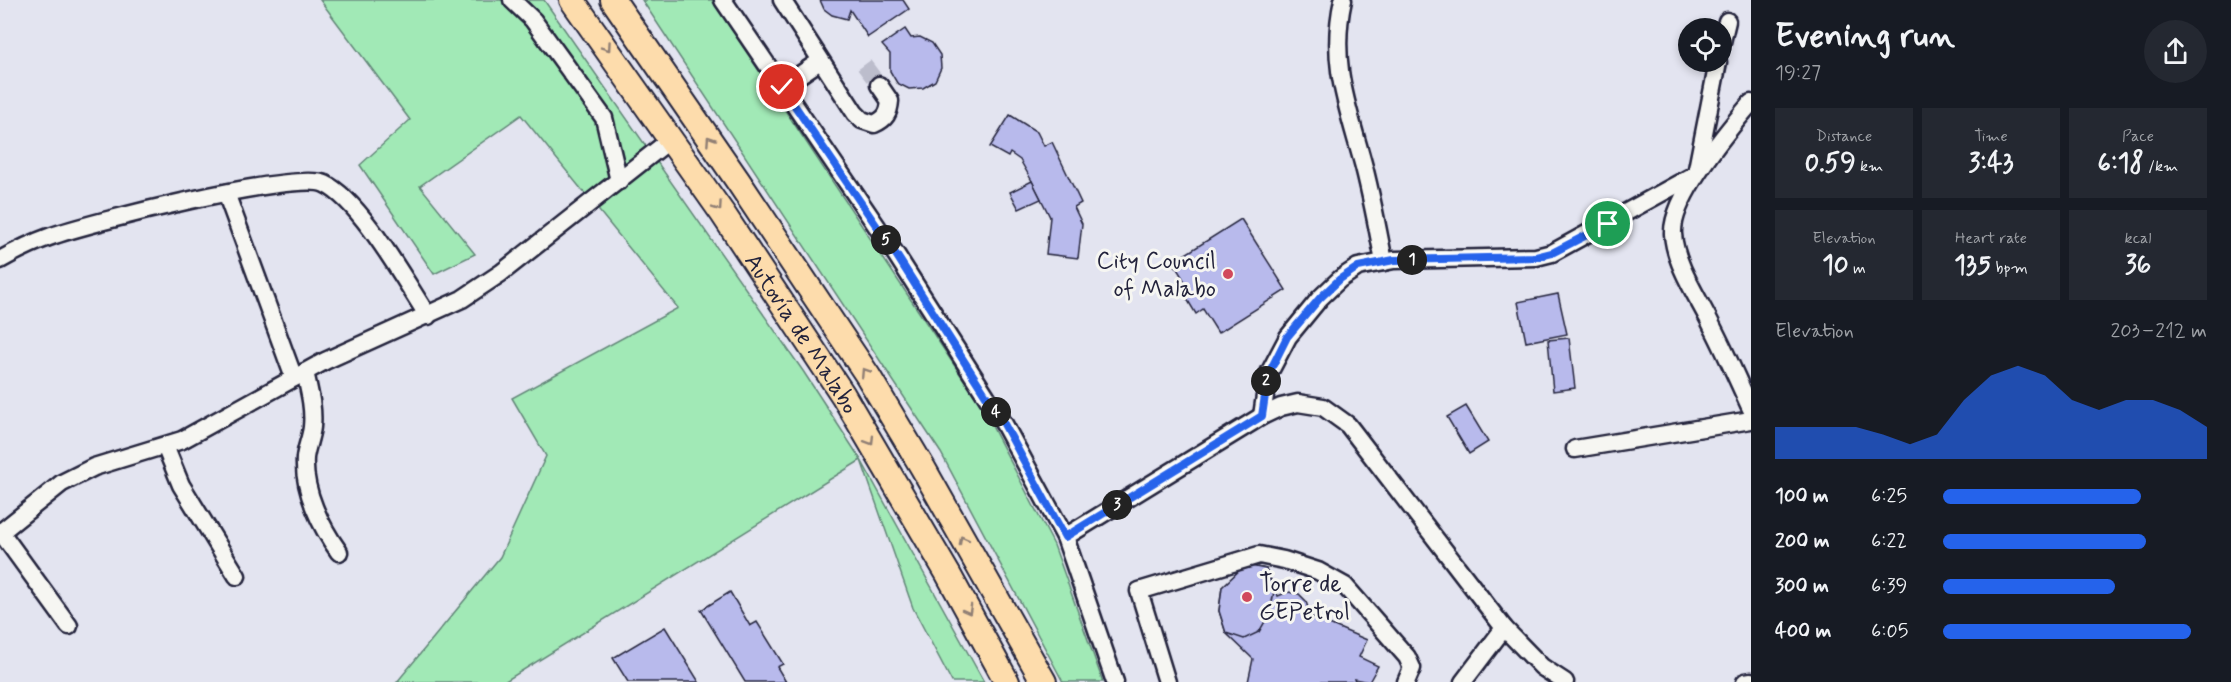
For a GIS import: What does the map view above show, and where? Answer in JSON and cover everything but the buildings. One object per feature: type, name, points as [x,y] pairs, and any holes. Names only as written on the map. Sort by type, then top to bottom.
[{"type":"highway","name":"Autovía de Malabo","points":[[572,0],[671,140],[843,395],[948,574],[1007,682]]},
{"type":"highway","name":"Autovía de Malabo","points":[[613,0],[738,181],[868,376],[923,468],[1044,682]]},
{"type":"street","points":[[512,0],[533,20],[604,118],[619,182]]},
{"type":"street","points":[[723,0],[897,256],[1004,424],[1065,537],[1115,682]]},
{"type":"street","points":[[782,0],[855,113],[862,120],[874,124],[884,120],[889,111],[890,101],[879,85]]},
{"type":"street","points":[[1343,0],[1338,24],[1337,59],[1371,194],[1384,261]]},
{"type":"street","points":[[782,87],[820,61]]},
{"type":"street","points":[[1716,72],[1696,174],[1675,222],[1673,233],[1676,250],[1751,409]]},
{"type":"street","points":[[1262,416],[1268,375],[1287,337],[1340,279],[1358,267],[1384,261],[1536,257],[1552,253],[1696,174],[1751,103]]},
{"type":"street","points":[[69,626],[1,531],[62,483],[94,467],[165,446],[201,430],[299,375],[376,336],[428,316],[462,299],[501,273],[671,140]]},
{"type":"street","points":[[0,260],[23,248],[68,231],[226,193],[299,182],[324,183],[349,204],[376,238],[428,316]]},
{"type":"street","points":[[226,193],[312,402],[312,427],[305,460],[310,489],[321,527],[339,552]]},
{"type":"street","points":[[1065,537],[1262,416],[1298,403],[1323,407],[1336,414],[1348,425],[1504,628],[1542,667],[1565,682]]},
{"type":"street","points":[[1575,449],[1751,420]]},
{"type":"street","points":[[165,446],[181,485],[237,576]]},
{"type":"street","points":[[1167,682],[1139,591],[1259,555],[1304,565],[1345,586],[1407,657],[1412,668],[1406,682]]},
{"type":"street","points":[[1463,682],[1504,628]]},
{"type":"street","points":[[1745,682],[1751,681]]},
{"type":"green space","points":[[320,0],[544,0],[803,371],[861,460],[504,682],[397,682],[500,557],[546,456],[512,398],[678,308],[521,115],[420,186],[475,254],[434,274],[360,165],[410,120]]},
{"type":"green space","points":[[642,0],[712,0],[982,407],[1054,545],[1103,682],[1063,682],[941,453]]},
{"type":"green space","points":[[861,460],[984,682],[952,682],[913,608]]},
{"type":"tunnel","points":[[864,65],[879,85]]},
{"type":"place","name":"City Council of Malabo","points":[[1228,274]]},
{"type":"place","name":"Torre de GEPetrol","points":[[1247,597]]},
{"type":"route","points":[[782,87],[897,256],[1004,424],[1065,537],[1262,416],[1263,391],[1268,375],[1287,337],[1320,298],[1340,279],[1358,267],[1394,260],[1536,257],[1552,253],[1608,224]]}]
